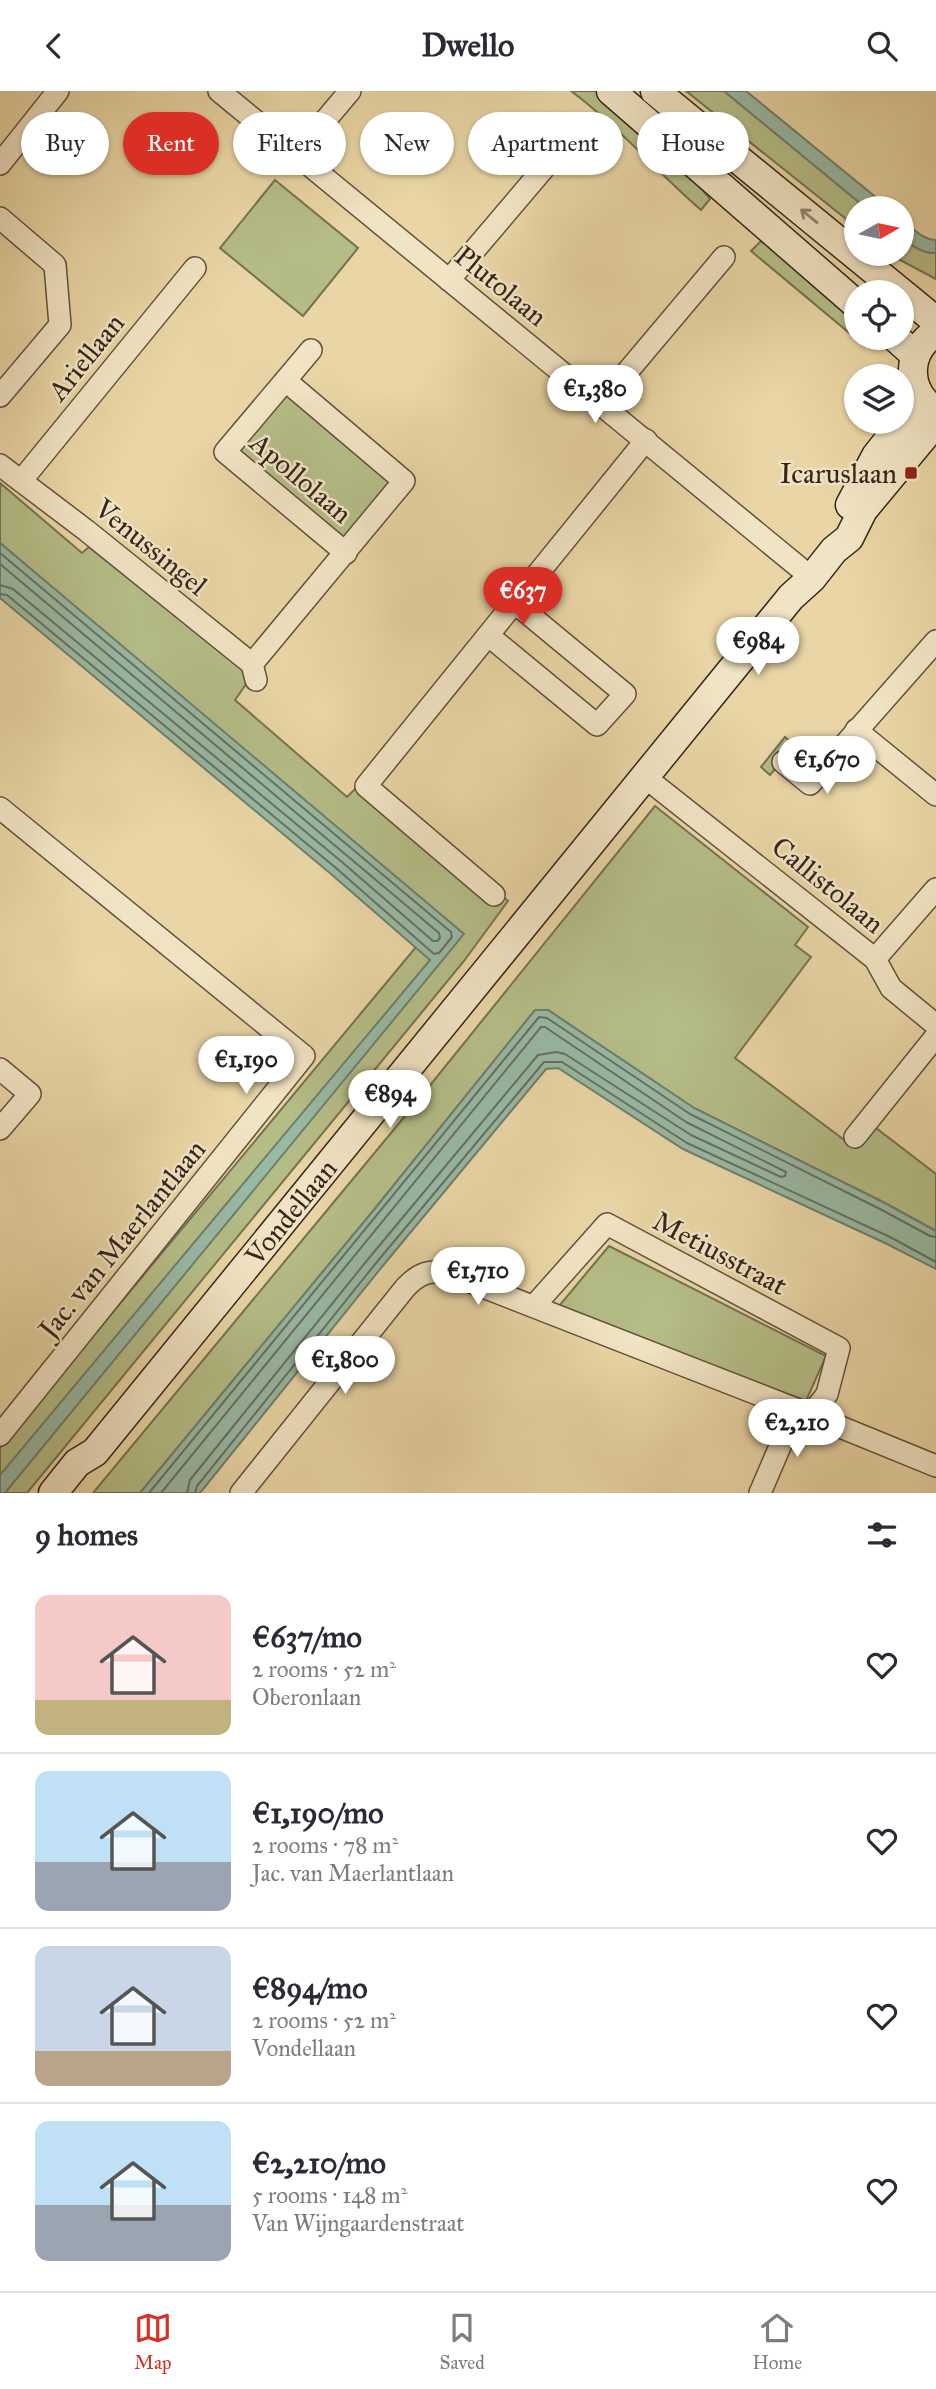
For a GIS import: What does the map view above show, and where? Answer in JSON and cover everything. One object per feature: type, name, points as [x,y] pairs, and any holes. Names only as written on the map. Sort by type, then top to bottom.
[{"type":"street","points":[[0,164],[58,91]]},
{"type":"street","name":"Plutolaan","points":[[219,91],[244,112]]},
{"type":"street","points":[[332,112],[350,91]]},
{"type":"street","points":[[611,91],[844,294]]},
{"type":"street","points":[[655,91],[936,321]]},
{"type":"street","name":"Plutolaan","points":[[320,175],[813,578]]},
{"type":"street","points":[[449,280],[538,175]]},
{"type":"street","points":[[0,218],[55,265],[60,325],[2,388]]},
{"type":"street","points":[[601,403],[724,257]]},
{"type":"street","name":"Ariellaan","points":[[21,481],[195,268]]},
{"type":"street","points":[[914,343],[936,332]]},
{"type":"street","name":"Apollolaan","points":[[311,350],[225,452],[346,553]]},
{"type":"street","points":[[646,778],[791,597],[813,578],[834,550],[837,530],[876,456],[931,411],[912,378],[907,350]]},
{"type":"street","name":"Apollolaan","points":[[254,672],[404,481],[286,381]]},
{"type":"street","points":[[494,895],[366,786],[646,440]]},
{"type":"street","name":"Venussingel","points":[[0,465],[87,531],[254,672]]},
{"type":"street","points":[[489,636],[597,725],[625,694],[515,603]]},
{"type":"street","points":[[783,762],[810,784],[936,641]]},
{"type":"street","points":[[856,730],[936,795]]},
{"type":"street","name":"Callistolaan","points":[[646,778],[875,959]]},
{"type":"street","name":"Vondellaan","points":[[53,1493],[77,1464],[95,1452],[646,778]]},
{"type":"street","name":"Jac. van Maerlantlaan","points":[[0,808],[304,1056],[0,1435]]},
{"type":"street","points":[[936,889],[875,959],[891,988],[936,1025]]},
{"type":"street","points":[[855,1137],[936,1036]]},
{"type":"street","points":[[0,1069],[30,1094],[0,1129]]},
{"type":"street","name":"Metiusstraat","points":[[534,1306],[607,1224],[839,1348],[827,1394],[803,1412]]},
{"type":"street","points":[[241,1493],[405,1288],[421,1274],[430,1271],[450,1274],[534,1306],[936,1466]]},
{"type":"street","points":[[760,1493],[803,1412]]},
{"type":"street","name":"Vondellaan","points":[[74,1493],[95,1452]]},
{"type":"green space","points":[[571,91],[606,91],[637,119],[637,150],[623,136],[623,112],[596,112]]},
{"type":"green space","points":[[686,91],[724,91],[851,196],[844,196],[844,217],[749,141],[749,112],[712,112]]},
{"type":"green space","points":[[664,175],[690,175],[710,199],[701,210]]},
{"type":"green space","points":[[275,180],[358,248],[303,316],[220,248]]},
{"type":"green space","points":[[761,241],[822,281],[844,300],[844,328],[751,251]]},
{"type":"green space","points":[[914,246],[936,253],[936,279],[912,266],[914,266]]},
{"type":"green space","points":[[285,381],[404,482],[346,554],[225,453]]},
{"type":"green space","points":[[0,483],[82,553],[89,547],[251,677],[235,700],[347,797],[367,777],[508,901],[464,961],[27,1493],[0,1493],[0,1448],[416,947],[430,959],[463,934],[0,543]]},
{"type":"green space","points":[[785,737],[795,745],[770,775],[761,767]]},
{"type":"green space","points":[[655,806],[808,927],[795,945],[811,957],[735,1058],[855,1148],[872,1125],[936,1174],[936,1231],[694,1108],[548,1010],[535,1010],[140,1493],[93,1493],[415,1104]]},
{"type":"green space","points":[[609,1246],[826,1356],[806,1401],[559,1306]]},
{"type":"water","points":[[724,91],[746,91],[874,196],[851,196]]},
{"type":"water","points":[[914,229],[936,240],[936,253],[914,246]]},
{"type":"water","points":[[0,543],[464,934],[5,1493],[0,1493],[0,1475],[430,960],[0,598]]},
{"type":"water","points":[[535,1010],[548,1010],[694,1108],[936,1231],[936,1269],[683,1149],[558,1068],[546,1069],[200,1493],[140,1493],[373,1211]]},
{"type":"place","name":"Icaruslaan","points":[[911,473]]}]
